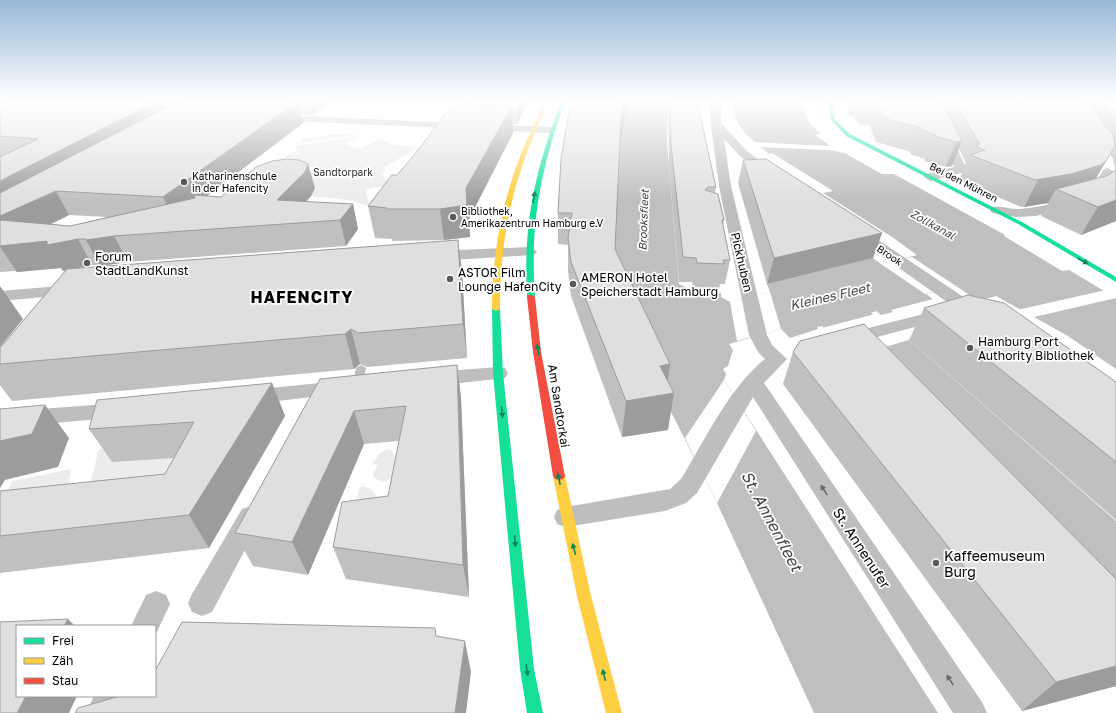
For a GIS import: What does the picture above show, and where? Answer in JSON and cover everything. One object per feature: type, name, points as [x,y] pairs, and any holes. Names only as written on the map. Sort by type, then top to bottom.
[{"type":"main road","points":[[532,135],[514,183],[501,234],[495,277],[498,373],[527,669],[535,713]]},
{"type":"main road","name":"Am Sandtorkai","points":[[550,135],[537,178],[532,206],[529,252],[529,280],[532,315],[566,517],[614,713]]},
{"type":"main road","name":"Bei den Mühren","points":[[849,135],[1020,223]]},
{"type":"main road","points":[[1020,223],[1095,256]]},
{"type":"main road","points":[[1020,223],[1116,280]]},
{"type":"street","name":"Pickhuben","points":[[718,135],[724,177],[725,212],[750,297],[758,335],[765,348],[777,359]]},
{"type":"street","points":[[727,135],[743,153],[781,181]]},
{"type":"street","points":[[930,177],[961,169],[946,135]]},
{"type":"street","points":[[997,210],[1016,213],[1036,212],[1085,198],[1096,191],[1110,169]]},
{"type":"street","points":[[754,174],[770,173]]},
{"type":"street","points":[[724,177],[739,176]]},
{"type":"street","name":"Brook","points":[[834,342],[939,314],[975,316],[942,290],[846,225]]},
{"type":"street","points":[[417,257],[529,252]]},
{"type":"street","points":[[0,285],[79,286]]},
{"type":"street","points":[[0,296],[79,286]]},
{"type":"street","points":[[60,305],[79,286]]},
{"type":"street","points":[[566,517],[672,499],[686,489],[739,404],[769,364],[777,359],[797,352]]},
{"type":"street","points":[[418,380],[498,373]]},
{"type":"street","points":[[234,399],[359,377],[380,384]]},
{"type":"street","name":"St. Annenufer","points":[[754,383],[971,713]]},
{"type":"street","points":[[0,420],[138,408]]},
{"type":"street","points":[[202,603],[260,500]]},
{"type":"street","points":[[102,713],[110,697]]},
{"type":"green space","points":[[326,135],[352,135],[295,144],[305,138]]},
{"type":"green space","name":"Sandtorpark","points":[[361,136],[345,144],[354,147],[362,147],[379,138],[395,145],[419,147],[385,167],[383,175],[387,183],[384,186],[366,189],[369,206],[348,200],[311,196],[313,190],[273,174],[317,170],[317,167],[282,170],[285,156],[296,151],[297,148],[295,146]]},
{"type":"green space","points":[[116,448],[211,455],[194,491],[85,503],[99,449]]},
{"type":"green space","points":[[388,449],[392,450],[396,462],[393,477],[384,482],[379,481],[372,475],[378,465],[372,464],[380,453]]},
{"type":"green space","points":[[71,469],[68,486],[7,494],[12,481]]},
{"type":"green space","points":[[362,486],[371,489],[381,502],[365,516],[356,499],[359,489]]},
{"type":"water","points":[[667,135],[679,284],[694,291],[721,293],[721,297],[730,302],[770,292],[767,284],[873,258],[881,264],[917,255],[892,237],[823,193],[833,191],[772,153],[769,154],[748,135],[816,135],[818,138],[882,174],[894,174],[1005,235],[1004,236],[1062,271],[1069,270],[1116,298],[1116,369],[1068,336],[996,296],[978,301],[956,286],[926,294],[933,299],[891,310],[893,312],[881,315],[876,311],[871,313],[909,340],[1116,521],[1116,649],[854,355],[822,326],[817,327],[818,329],[790,338],[781,329],[729,344],[733,350],[728,366],[723,369],[726,374],[724,380],[938,713],[814,713],[717,503],[665,400],[612,273],[621,136]]},
{"type":"pier","points":[[752,142],[828,146],[828,144],[832,144],[849,154],[830,150],[757,147]]},
{"type":"pier","points":[[912,257],[956,286],[925,294],[881,264]]},
{"type":"pier","points":[[1106,290],[1116,296],[1116,298],[1030,318],[1017,310]]},
{"type":"pier","points":[[770,292],[781,329],[737,341],[730,302]]},
{"type":"pier","points":[[875,314],[909,340],[854,356],[822,328]]},
{"type":"pier","points":[[724,380],[756,431],[717,503],[685,438]]},
{"type":"building","points":[[90,135],[0,181],[0,157],[38,139],[0,136]]},
{"type":"building","points":[[112,135],[250,135],[163,197],[56,191],[0,216],[0,193]]},
{"type":"building","points":[[429,135],[496,135],[466,188],[467,205],[440,209],[386,209],[387,208],[368,206],[392,175],[397,175]]},
{"type":"building","points":[[565,135],[620,135],[615,249],[670,364],[660,366],[674,393],[626,401],[571,262],[568,238],[572,213],[558,213],[561,159]]},
{"type":"building","points":[[671,135],[704,135],[716,187],[708,187],[705,190],[718,194],[724,220],[722,220],[730,260],[723,260],[724,264],[697,263],[696,258],[683,257]]},
{"type":"building","points":[[959,135],[962,141],[956,142],[934,136]]},
{"type":"building","points":[[974,135],[1113,135],[1115,146],[1106,161],[1101,165],[1071,174],[1035,180],[970,155],[985,150],[977,148],[979,143]]},
{"type":"building","points":[[287,159],[299,160],[308,164],[305,172],[277,200],[353,204],[340,220],[114,236],[86,240],[78,239],[47,245],[47,241],[0,246],[0,220],[70,226],[195,198],[194,195],[221,197],[256,167],[272,161]]},
{"type":"building","points":[[766,159],[882,233],[774,258],[743,160]]},
{"type":"building","points":[[1116,170],[1116,200],[1098,207],[1056,189],[1106,176]]},
{"type":"building","points":[[458,240],[463,324],[358,333],[351,329],[345,334],[0,364],[0,348],[67,269]]},
{"type":"building","points":[[968,295],[1004,303],[1116,382],[1116,462],[924,308]]},
{"type":"building","points":[[864,324],[1116,579],[1116,666],[1056,682],[793,352],[800,341]]},
{"type":"building","points":[[457,365],[463,565],[333,547],[342,502],[388,496],[406,406],[354,411],[292,542],[235,533],[320,379]]},
{"type":"building","points":[[272,383],[189,515],[0,536],[0,491],[165,474],[194,422],[89,429],[97,400]]},
{"type":"building","points":[[45,405],[32,434],[0,441],[0,409]]},
{"type":"building","points":[[68,619],[65,625],[16,625],[16,697],[25,697],[17,713],[0,713],[0,622]]},
{"type":"building","points":[[182,622],[435,628],[436,636],[465,641],[455,713],[75,713],[78,708],[116,697],[156,697],[156,669]]},
{"type":"traffic: fast","points":[[531,297],[529,270],[531,221],[540,174],[551,135]]},
{"type":"traffic: fast","points":[[849,135],[1020,223],[1116,280]]},
{"type":"traffic: fast","points":[[496,309],[498,373],[527,669],[535,713]]},
{"type":"traffic: slow","points":[[496,309],[498,258],[503,225],[511,192],[532,135]]},
{"type":"traffic: slow","points":[[559,476],[584,596],[614,713]]},
{"type":"traffic: jam","points":[[531,297],[537,352],[559,476]]},
{"type":"place","name":"Katharinenschule in der Hafencity","points":[[184,182]]},
{"type":"place","name":"Bibliothek, Amerikazentrum Hamburg e.V","points":[[453,217]]},
{"type":"place","name":"Forum StadtLandKunst","points":[[87,263]]},
{"type":"place","name":"ASTOR Film Lounge HafenCity","points":[[450,279]]},
{"type":"place","name":"AMERON Hotel Speicherstadt Hamburg","points":[[573,284]]},
{"type":"place","name":"Hamburg Port Authority Bibliothek","points":[[970,348]]},
{"type":"place","name":"Kaffeemuseum Burg","points":[[936,563]]},
{"type":"district","name":"HAFENCITY","points":[[302,297]]},
{"type":"water label","name":"Brooksfleet","points":[[643,220]]},
{"type":"water label","name":"Zollkanal","points":[[933,224]]},
{"type":"water label","name":"Kleines Fleet","points":[[830,296]]},
{"type":"water label","name":"St. Annenfleet","points":[[772,521]]}]
